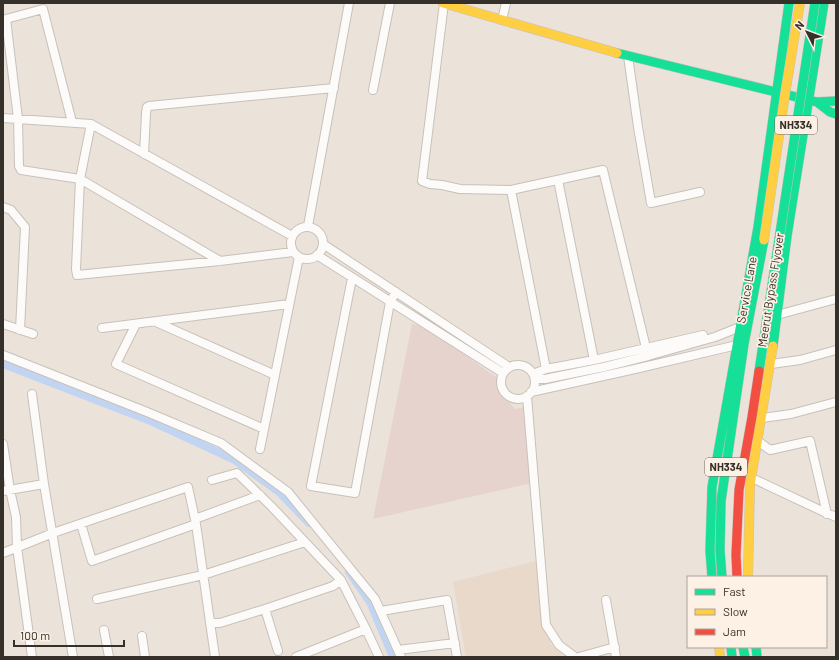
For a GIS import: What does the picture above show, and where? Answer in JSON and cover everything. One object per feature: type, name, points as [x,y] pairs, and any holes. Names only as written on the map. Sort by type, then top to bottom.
[{"type":"main road","points":[[444,3],[628,56],[813,101],[836,101]]},
{"type":"main road","name":"Service Lane","points":[[744,328],[789,3]]},
{"type":"main road","name":"Meerut Bypass Flyover","points":[[744,328],[764,240],[800,3]]},
{"type":"main road","name":"Meerut Bypass Flyover","points":[[737,576],[736,555],[739,490],[752,417],[815,3]]},
{"type":"main road","points":[[748,576],[750,485],[771,364],[787,236],[813,101],[824,3]]},
{"type":"main road","points":[[813,101],[830,112],[836,114]]},
{"type":"main road","name":"NH334","points":[[741,345],[744,328]]},
{"type":"main road","points":[[764,338],[774,340]]},
{"type":"main road","points":[[712,576],[710,551],[712,487],[741,345]]},
{"type":"main road","name":"Meerut Bypass Flyover","points":[[722,576],[720,550],[721,501],[735,410],[741,345]]},
{"type":"street","points":[[308,226],[350,3]]},
{"type":"street","points":[[373,90],[390,3]]},
{"type":"street","points":[[444,3],[422,181],[430,184],[460,189],[511,190],[603,170],[647,352]]},
{"type":"street","points":[[502,20],[506,3]]},
{"type":"street","points":[[72,122],[43,9],[6,18],[18,119],[19,166],[21,170],[80,179],[220,261]]},
{"type":"street","points":[[628,56],[651,203],[700,192]]},
{"type":"street","points":[[144,154],[147,106],[334,88]]},
{"type":"street","points":[[3,118],[91,124],[292,236]]},
{"type":"street","points":[[91,124],[80,179],[77,275],[296,254],[307,259],[317,256],[320,252],[323,244],[320,234],[313,228],[308,226],[303,227],[294,232],[290,241],[291,247],[296,254],[289,304],[260,449]]},
{"type":"street","points":[[558,180],[594,360]]},
{"type":"street","points":[[511,190],[546,368]]},
{"type":"street","points":[[3,207],[11,210],[25,227],[20,330]]},
{"type":"street","points":[[323,244],[457,333],[506,370]]},
{"type":"street","points":[[317,256],[452,341],[506,370]]},
{"type":"street","points":[[334,267],[341,256]]},
{"type":"street","points":[[352,278],[311,486],[355,494],[390,302],[396,292]]},
{"type":"street","points":[[777,315],[836,299]]},
{"type":"street","points":[[102,328],[289,304]]},
{"type":"street","points":[[418,319],[424,311]]},
{"type":"street","points":[[155,321],[275,375]]},
{"type":"street","points":[[3,324],[33,334]]},
{"type":"street","points":[[136,324],[116,364],[264,429]]},
{"type":"street","points":[[534,377],[546,368],[647,352],[715,337],[744,328]]},
{"type":"street","points":[[452,341],[457,333]]},
{"type":"street","points":[[534,377],[544,378],[635,369],[741,345]]},
{"type":"street","points":[[771,364],[800,360],[836,350]]},
{"type":"street","points":[[575,657],[559,645],[546,624],[529,394],[535,384],[534,377],[530,370],[525,366],[514,365],[506,370],[500,380],[502,389],[506,394],[516,399],[522,398],[529,394],[605,371],[633,360],[647,352]]},
{"type":"street","points":[[3,355],[221,443],[288,492],[375,599],[400,653],[455,643]]},
{"type":"street","points":[[633,360],[635,369]]},
{"type":"street","points":[[32,394],[44,484],[73,657]]},
{"type":"street","points":[[762,418],[791,414],[836,402]]},
{"type":"street","points":[[758,441],[770,450],[810,441],[827,514]]},
{"type":"street","points":[[3,444],[7,491],[16,517],[17,547],[32,657]]},
{"type":"street","points":[[212,480],[237,474],[260,495],[341,580],[379,657]]},
{"type":"street","points":[[752,478],[836,517]]},
{"type":"street","points":[[7,491],[44,484]]},
{"type":"street","points":[[3,553],[52,533],[188,487],[195,522],[214,657]]},
{"type":"street","points":[[80,524],[92,561],[195,522],[260,495]]},
{"type":"street","points":[[97,599],[203,575],[305,542]]},
{"type":"street","points":[[210,623],[220,623],[265,609],[333,586],[341,580]]},
{"type":"street","points":[[380,611],[447,600],[457,657]]},
{"type":"street","points":[[606,600],[616,657]]},
{"type":"street","points":[[265,609],[278,651]]},
{"type":"street","points":[[296,657],[366,629]]},
{"type":"street","points":[[104,630],[109,657]]},
{"type":"street","points":[[142,636],[145,657]]},
{"type":"street","points":[[579,657],[615,647]]},
{"type":"shaded area","points":[[412,324],[426,327],[500,380],[506,399],[515,409],[529,406],[536,482],[373,519]]},
{"type":"shaded area","points":[[540,560],[546,625],[551,644],[564,657],[466,657],[453,582]]},
{"type":"waterway","points":[[3,364],[153,422],[235,460],[279,492],[309,523]]},
{"type":"waterway","points":[[349,572],[370,602],[393,657]]},
{"type":"traffic: fast","points":[[712,576],[710,551],[712,487],[758,227],[789,3]]},
{"type":"traffic: fast","points":[[778,246],[815,3]]},
{"type":"traffic: fast","points":[[773,346],[787,236],[824,3]]},
{"type":"traffic: fast","points":[[617,53],[817,102],[830,112],[836,114]]},
{"type":"traffic: fast","points":[[817,102],[836,101]]},
{"type":"traffic: fast","points":[[722,576],[720,550],[721,501],[744,344],[764,240]]},
{"type":"traffic: fast","points":[[759,371],[778,246]]},
{"type":"traffic: fast","points":[[731,648],[732,657]]},
{"type":"traffic: fast","points":[[743,648],[745,657]]},
{"type":"traffic: fast","points":[[756,648],[757,657]]},
{"type":"traffic: slow","points":[[443,3],[617,53]]},
{"type":"traffic: slow","points":[[764,240],[800,3]]},
{"type":"traffic: slow","points":[[748,576],[750,485],[773,346]]},
{"type":"traffic: slow","points":[[719,648],[720,657]]},
{"type":"traffic: jam","points":[[737,576],[736,555],[739,490],[759,371]]}]
